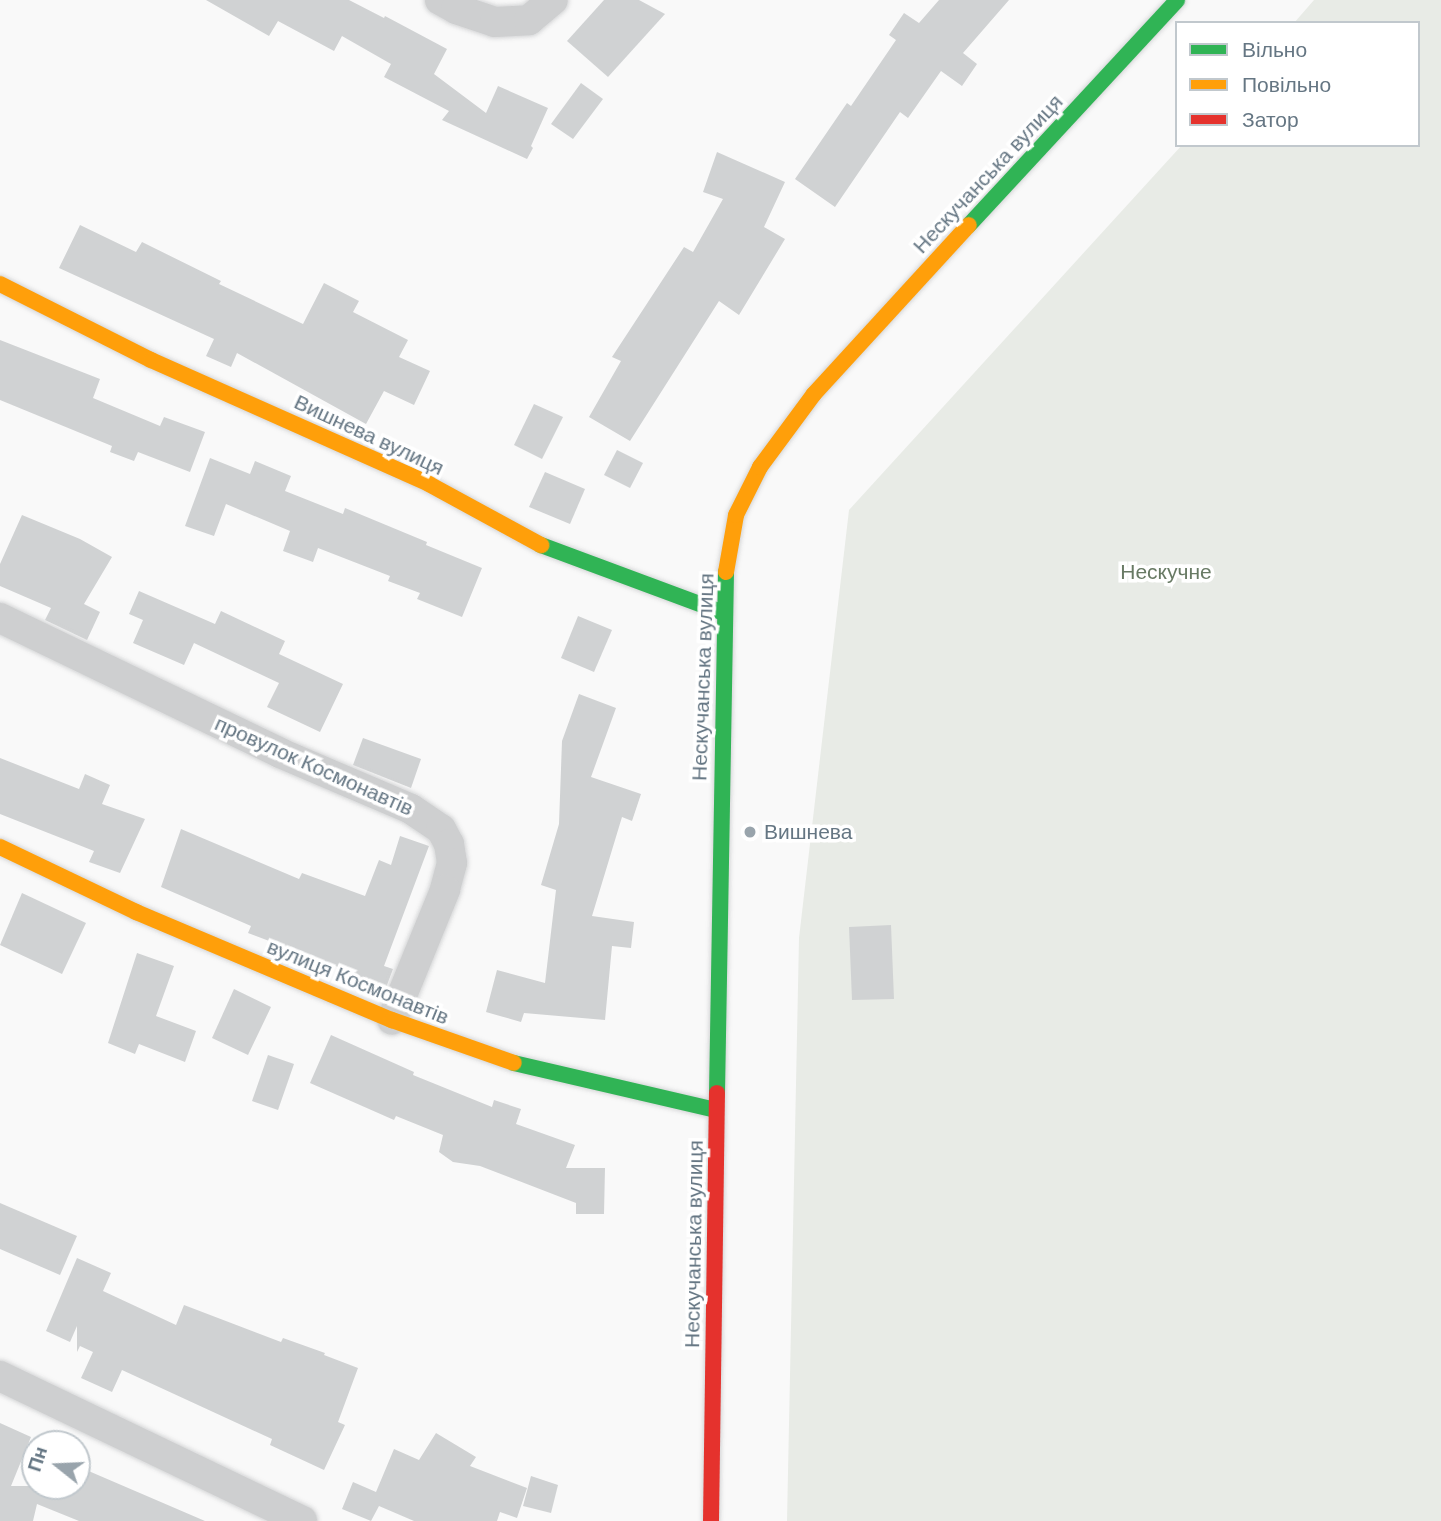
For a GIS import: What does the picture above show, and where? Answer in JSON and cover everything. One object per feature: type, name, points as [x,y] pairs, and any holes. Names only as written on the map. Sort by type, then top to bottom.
[{"type":"street","points":[[440,0],[456,9],[495,22],[529,20],[553,0]]},
{"type":"street","name":"Нескучанська вулиця","points":[[712,1521],[724,613],[727,564],[736,515],[768,456],[814,394],[1177,0]]},
{"type":"street","name":"Вишнева вулиця","points":[[0,284],[151,360],[429,484],[522,537],[603,570],[724,613]]},
{"type":"street","name":"провулок Космонавтів","points":[[0,618],[280,753],[391,799],[441,829],[449,844],[452,863],[441,900],[392,1020]]},
{"type":"street","name":"вулиця Космонавтів","points":[[0,847],[136,912],[392,1020],[495,1059],[716,1110]]},
{"type":"street","points":[[0,1376],[302,1521]]},
{"type":"green space","name":"Нескучне","points":[[1314,0],[1441,0],[1441,1521],[787,1521],[799,938],[849,510],[1180,147],[1420,147],[1420,21],[1296,21]]},
{"type":"building","points":[[206,0],[349,0],[384,18],[385,16],[447,49],[434,74],[486,113],[498,86],[548,108],[531,146],[533,148],[527,159],[442,120],[449,111],[384,77],[391,64],[342,36],[334,51],[278,21],[269,36]]},
{"type":"building","points":[[604,0],[639,0],[665,14],[608,77],[567,41]]},
{"type":"building","points":[[939,0],[1009,0],[963,53],[977,64],[962,86],[941,71],[908,118],[900,112],[835,207],[795,179],[847,103],[851,106],[896,40],[889,35],[904,13],[919,23]]},
{"type":"building","points":[[581,83],[603,99],[573,139],[551,124]]},
{"type":"building","points":[[717,152],[785,182],[764,227],[785,239],[739,315],[719,301],[630,441],[589,417],[621,361],[612,357],[684,247],[693,252],[723,199],[703,192]]},
{"type":"building","points":[[80,225],[136,252],[142,242],[221,281],[219,284],[303,324],[324,283],[359,301],[353,312],[408,340],[399,357],[430,371],[414,405],[384,391],[366,424],[237,353],[231,367],[206,356],[214,339],[59,268]]},
{"type":"building","points":[[0,340],[100,379],[93,398],[160,426],[164,417],[205,432],[190,472],[138,452],[134,461],[110,452],[112,446],[0,400]]},
{"type":"building","points":[[534,404],[563,417],[542,459],[514,445]]},
{"type":"building","points":[[617,450],[643,463],[630,488],[604,475]]},
{"type":"building","points":[[210,458],[250,474],[255,461],[291,476],[285,491],[343,514],[345,508],[482,568],[462,617],[417,599],[420,593],[388,581],[390,576],[318,548],[313,562],[283,551],[290,531],[226,504],[214,536],[185,526]]},
{"type":"building","points":[[545,472],[585,489],[570,524],[529,507]]},
{"type":"building","points":[[22,515],[80,539],[112,557],[84,604],[100,612],[87,640],[45,620],[51,608],[0,586],[0,564]]},
{"type":"building","points":[[139,591],[215,624],[221,611],[285,641],[279,654],[343,684],[320,732],[267,707],[279,683],[194,643],[184,665],[133,643],[143,620],[129,614]]},
{"type":"building","points":[[578,616],[612,630],[594,672],[561,658]]},
{"type":"building","points":[[579,694],[616,708],[591,777],[641,794],[632,821],[622,817],[592,916],[634,922],[631,948],[612,946],[605,1020],[524,1013],[521,1022],[486,1012],[497,970],[545,983],[556,890],[541,885],[559,824],[562,741]]},
{"type":"building","points":[[363,738],[421,759],[411,788],[353,765]]},
{"type":"building","points":[[0,758],[79,789],[85,774],[110,785],[102,804],[145,819],[120,873],[89,862],[94,851],[0,814]]},
{"type":"building","points":[[181,829],[299,879],[302,873],[365,896],[379,860],[391,865],[400,836],[429,846],[384,966],[393,969],[384,993],[344,976],[346,970],[248,933],[251,926],[161,887]]},
{"type":"building","points":[[22,893],[86,923],[62,974],[0,945]]},
{"type":"building","points":[[891,925],[894,999],[852,1000],[849,927]]},
{"type":"building","points":[[137,953],[174,966],[156,1016],[196,1031],[185,1062],[139,1044],[135,1054],[108,1043]]},
{"type":"building","points":[[234,989],[271,1007],[248,1055],[212,1038]]},
{"type":"building","points":[[331,1035],[414,1072],[413,1075],[492,1107],[494,1100],[521,1109],[516,1124],[575,1145],[566,1168],[605,1168],[604,1214],[576,1214],[576,1203],[480,1166],[453,1162],[439,1152],[443,1135],[396,1116],[394,1120],[310,1083]]},
{"type":"building","points":[[268,1055],[294,1064],[278,1110],[252,1101]]},
{"type":"building","points":[[0,1203],[77,1236],[60,1275],[0,1249]]},
{"type":"building","points":[[77,1258],[111,1273],[103,1291],[176,1325],[184,1305],[281,1342],[283,1338],[325,1353],[324,1355],[358,1368],[338,1422],[345,1425],[324,1470],[270,1445],[272,1439],[122,1370],[112,1392],[81,1378],[93,1352],[80,1346],[77,1352],[77,1326],[70,1342],[46,1331]]},
{"type":"building","points":[[0,1423],[21,1432],[21,1462],[11,1486],[21,1486],[21,1500],[91,1500],[91,1472],[205,1521],[79,1521],[37,1504],[33,1521],[0,1521]]},
{"type":"building","points":[[436,1433],[476,1457],[470,1466],[527,1488],[517,1518],[500,1512],[497,1521],[414,1521],[379,1506],[371,1521],[342,1509],[353,1482],[376,1492],[394,1449],[419,1460]]},
{"type":"building","points":[[531,1476],[558,1485],[551,1513],[523,1506]]},
{"type":"traffic: fast","points":[[969,225],[1177,0]]},
{"type":"traffic: fast","points":[[541,545],[724,613]]},
{"type":"traffic: fast","points":[[717,1093],[726,572]]},
{"type":"traffic: fast","points":[[514,1063],[716,1110]]},
{"type":"traffic: slow","points":[[726,572],[736,515],[760,467],[814,394],[969,225]]},
{"type":"traffic: slow","points":[[0,284],[151,360],[429,484],[541,545]]},
{"type":"traffic: slow","points":[[0,847],[136,912],[392,1020],[514,1063]]},
{"type":"traffic: jam","points":[[711,1521],[717,1093]]},
{"type":"place","name":"Вишнева","points":[[750,832]]}]
